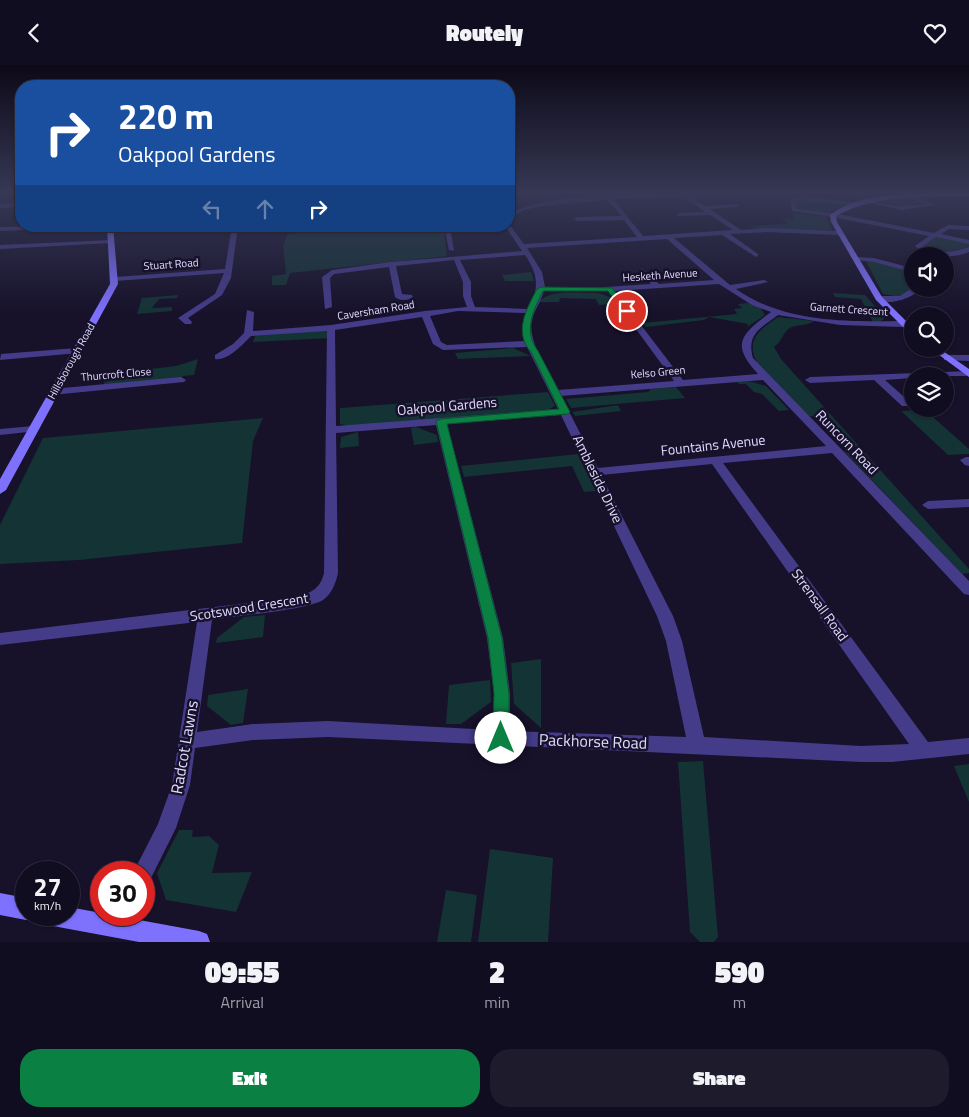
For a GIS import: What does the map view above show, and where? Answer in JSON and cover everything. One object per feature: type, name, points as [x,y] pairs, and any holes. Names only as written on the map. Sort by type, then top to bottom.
[{"type":"street","points":[[110,233],[115,279]]},
{"type":"street","points":[[181,319],[218,295],[228,271],[234,233]]},
{"type":"street","points":[[449,233],[452,249]]},
{"type":"street","points":[[513,233],[538,271],[541,289]]},
{"type":"street","points":[[577,233],[585,242]]},
{"type":"street","points":[[636,233],[640,238]]},
{"type":"street","points":[[325,304],[326,277],[332,273],[391,264],[585,242],[724,233],[756,255]]},
{"type":"street","points":[[840,233],[879,298],[904,324]]},
{"type":"street","points":[[925,233],[969,242]]},
{"type":"street","points":[[940,233],[918,246],[925,250],[950,255],[959,255],[969,249]]},
{"type":"street","name":"Garnett Crescent","points":[[668,237],[721,282],[748,300],[778,311],[825,321],[904,324]]},
{"type":"street","points":[[0,247],[111,241]]},
{"type":"street","points":[[456,258],[467,282],[467,296],[471,308]]},
{"type":"street","points":[[857,259],[904,268]]},
{"type":"street","points":[[391,264],[397,279],[395,299],[409,297]]},
{"type":"street","name":"Stuart Road","points":[[115,279],[228,271]]},
{"type":"street","points":[[642,271],[657,286]]},
{"type":"street","name":"Hillsborough Road","points":[[0,490],[115,279]]},
{"type":"street","name":"Hesketh Avenue","points":[[541,289],[610,289],[721,282]]},
{"type":"street","points":[[729,288],[764,282]]},
{"type":"street","name":"Ambleside Drive","points":[[541,289],[529,311],[526,323],[528,344],[534,351],[556,393],[665,616],[674,641],[697,745]]},
{"type":"street","points":[[610,289],[680,383]]},
{"type":"street","points":[[879,298],[904,297]]},
{"type":"street","name":"Caversham Road","points":[[248,334],[331,329],[425,313],[471,308],[529,311]]},
{"type":"street","name":"Runcorn Road","points":[[778,311],[752,331],[745,343],[749,359],[763,377],[969,590]]},
{"type":"street","points":[[218,357],[236,346],[248,334],[250,312]]},
{"type":"street","points":[[425,313],[437,344],[446,348],[528,344]]},
{"type":"street","name":"Scotswood Crescent","points":[[0,639],[205,615],[297,602],[318,596],[328,584],[331,573],[331,329]]},
{"type":"street","points":[[1,357],[76,351]]},
{"type":"street","points":[[947,358],[969,358]]},
{"type":"street","points":[[947,358],[968,374]]},
{"type":"street","points":[[810,380],[968,374]]},
{"type":"street","name":"Kelso Green","points":[[556,393],[763,377]]},
{"type":"street","points":[[876,377],[904,402]]},
{"type":"street","name":"Thurcroft Close","points":[[52,392],[181,380]]},
{"type":"street","name":"Oakpool Gardens","points":[[332,430],[565,412]]},
{"type":"street","points":[[441,421],[495,638],[502,694],[501,738]]},
{"type":"street","points":[[0,432],[33,429]]},
{"type":"street","name":"Fountains Avenue","points":[[595,472],[833,449]]},
{"type":"street","name":"Strensall Road","points":[[715,460],[923,749]]},
{"type":"street","points":[[928,505],[969,503]]},
{"type":"street","name":"Radcot Lawns","points":[[149,861],[166,828],[178,793],[188,741],[205,615]]},
{"type":"street","name":"Packhorse Road","points":[[188,741],[253,732],[328,729],[862,754],[892,754],[923,749],[969,746]]},
{"type":"street","points":[[0,904],[15,907]]},
{"type":"street","points":[[137,926],[199,942]]},
{"type":"green space","points":[[444,233],[447,256],[290,273],[286,285],[272,285],[272,276],[286,274],[283,245],[288,234]]},
{"type":"green space","points":[[934,237],[969,243],[969,247],[954,250],[954,247],[922,247],[923,244],[933,240]]},
{"type":"green space","points":[[866,261],[904,269],[904,294],[900,297],[883,294]]},
{"type":"green space","points":[[531,272],[534,281],[505,281],[502,275]]},
{"type":"green space","points":[[558,293],[598,293],[610,297],[616,304],[599,305],[596,299],[560,298],[559,302],[539,302]]},
{"type":"green space","points":[[833,293],[865,295],[885,318],[881,321],[873,322],[861,299],[835,297]]},
{"type":"green space","points":[[178,295],[177,298],[159,299],[152,308],[172,307],[172,311],[137,314],[142,298]]},
{"type":"green space","points":[[748,303],[760,307],[765,315],[747,327],[748,324],[709,317],[704,320],[646,327],[642,323],[737,314],[734,309],[742,308],[738,304]]},
{"type":"green space","points":[[778,317],[814,321],[790,328],[785,332],[779,343],[774,347],[781,359],[969,569],[969,573],[962,574],[844,451],[859,450],[827,418],[809,416],[757,362],[753,347],[756,336],[765,326]]},
{"type":"green space","points":[[331,328],[331,338],[253,342],[256,333]]},
{"type":"green space","points":[[513,348],[531,356],[458,359],[455,353]]},
{"type":"green space","points":[[198,359],[194,375],[183,376],[181,380],[102,388],[108,374],[176,366]]},
{"type":"green space","points":[[749,381],[766,386],[789,410],[779,411],[762,394],[754,392],[746,384],[739,384],[737,382]]},
{"type":"green space","points":[[676,387],[685,398],[571,408],[566,399],[648,392],[651,389]]},
{"type":"green space","points":[[548,392],[555,406],[546,411],[349,426],[340,424],[340,408]]},
{"type":"green space","points":[[618,405],[621,411],[575,416],[572,412]]},
{"type":"green space","points":[[907,417],[933,417],[969,449],[969,454],[948,455]]},
{"type":"green space","points":[[263,418],[253,441],[242,543],[79,560],[0,564],[0,525],[43,438]]},
{"type":"green space","points":[[416,427],[437,435],[438,442],[414,445],[411,428]]},
{"type":"green space","points":[[358,432],[359,446],[340,448],[341,437]]},
{"type":"green space","points":[[578,454],[596,491],[584,492],[572,466],[464,477],[461,466]]},
{"type":"green space","points":[[265,615],[263,637],[216,643],[217,638],[244,617]]},
{"type":"green space","points":[[541,659],[541,728],[514,704],[511,663]]},
{"type":"green space","points":[[490,680],[491,702],[461,724],[446,724],[449,685]]},
{"type":"green space","points":[[248,689],[243,723],[231,725],[207,706],[208,695]]},
{"type":"green space","points":[[703,761],[718,937],[714,942],[700,942],[690,932],[678,762]]},
{"type":"green space","points":[[969,764],[969,802],[954,766]]},
{"type":"green space","points":[[179,830],[193,830],[192,837],[209,836],[219,845],[212,873],[252,872],[236,912],[166,900],[157,873]]},
{"type":"green space","points":[[490,849],[553,858],[548,942],[478,942]]},
{"type":"green space","points":[[446,890],[477,895],[471,942],[437,942]]},
{"type":"route","points":[[501,738],[502,694],[495,638],[441,421],[565,412],[532,347],[528,344],[526,318],[541,289],[571,291],[610,289],[627,311]]}]
